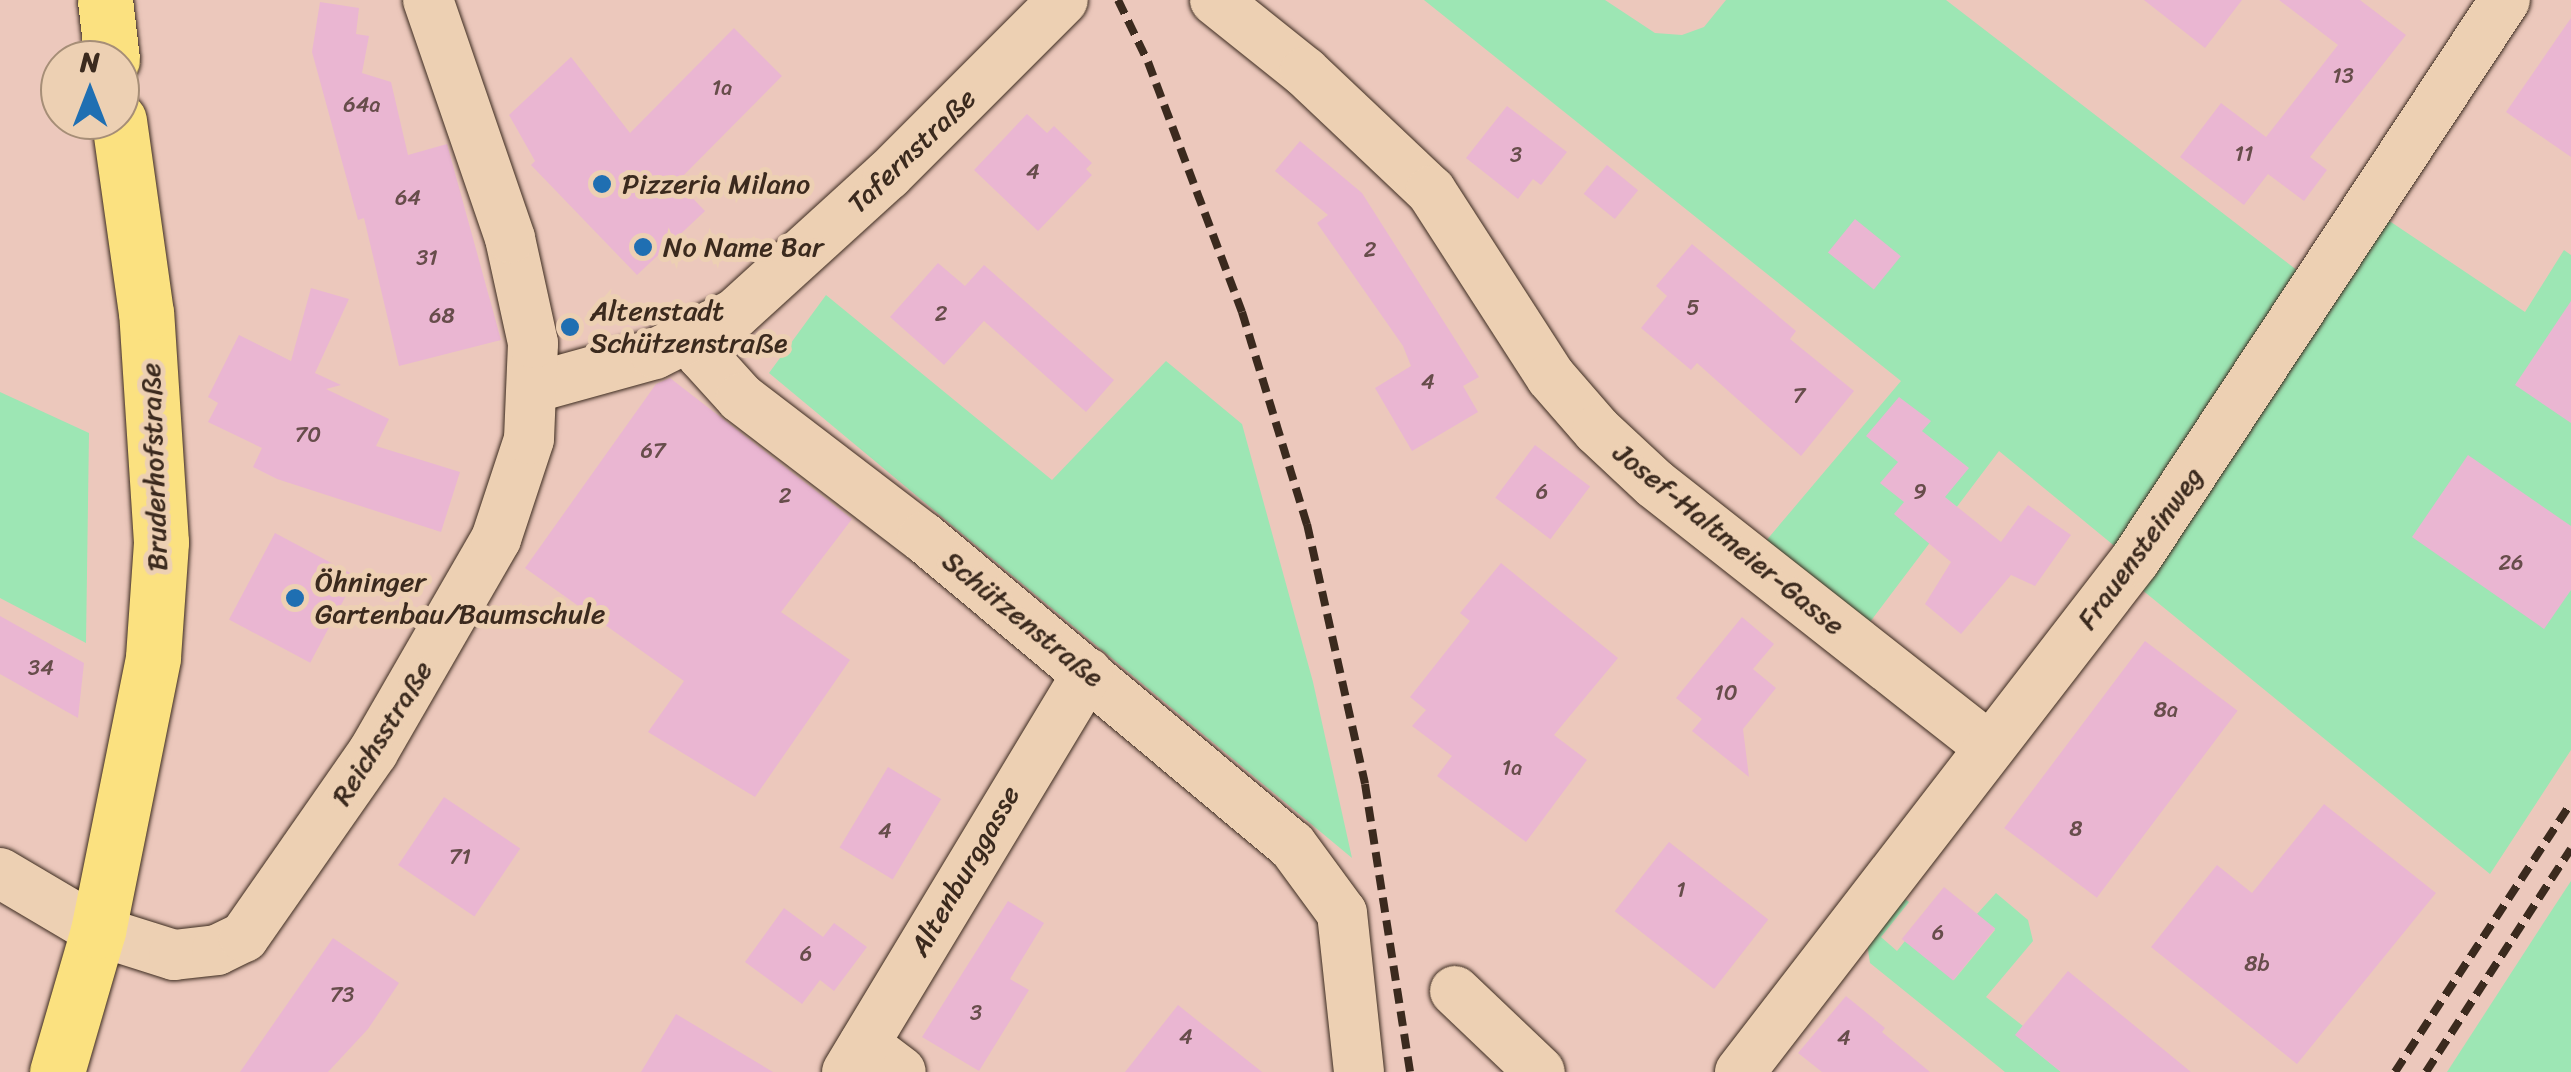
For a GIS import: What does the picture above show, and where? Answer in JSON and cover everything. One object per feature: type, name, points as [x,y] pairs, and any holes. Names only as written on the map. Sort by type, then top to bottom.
[{"type":"main road","points":[[105,0],[110,40]]},
{"type":"main road","name":"Bruderhofstraße","points":[[98,931],[153,657],[161,542],[146,313],[122,140]]},
{"type":"main road","points":[[58,1072],[98,931]]},
{"type":"street","name":"Reichsstraße","points":[[0,873],[98,931],[174,955],[196,955],[244,937],[340,802],[453,620],[519,483],[536,387],[526,297],[510,238],[428,0]]},
{"type":"street","name":"Tafernstraße","points":[[536,387],[572,382],[696,337],[762,292],[1063,0]]},
{"type":"street","name":"Josef-Haltmeier-Gasse","points":[[1215,0],[1304,72],[1431,191],[1551,377],[1597,430],[1655,484],[1988,746]]},
{"type":"street","name":"Frauensteinweg","points":[[1740,1072],[2154,533],[2506,0]]},
{"type":"street","name":"Schützenstraße","points":[[696,337],[702,355],[740,398],[1088,673],[1292,845],[1342,913],[1359,1072]]},
{"type":"street","name":"Altenburggasse","points":[[871,1062],[1088,673]]},
{"type":"street","points":[[1455,991],[1540,1072]]},
{"type":"green space","points":[[1424,0],[1605,0],[1655,33],[1682,35],[1704,27],[1726,0],[1946,0],[2307,278],[2123,553],[1999,451],[1867,626],[1765,542],[1901,381]]},
{"type":"green space","points":[[2379,214],[2525,312],[2564,250],[2571,255],[2571,750],[2490,874],[2141,589]]},
{"type":"green space","points":[[826,295],[1052,480],[1166,361],[1242,424],[1313,682],[1352,858],[769,373]]},
{"type":"green space","points":[[0,392],[89,433],[86,643],[0,598]]},
{"type":"green space","points":[[2571,881],[2571,1072],[2447,1072],[2548,916]]},
{"type":"green space","points":[[1897,893],[1909,902],[1881,937],[1897,951],[1905,941],[1954,980],[1995,930],[1977,914],[1996,893],[2028,920],[2033,941],[1986,997],[2023,1026],[2016,1035],[2061,1072],[2005,1072],[1870,963],[1866,937]]},
{"type":"building","points":[[2144,0],[2242,0],[2205,48]]},
{"type":"building","points":[[2279,0],[2360,0],[2406,35],[2310,157],[2327,170],[2304,201],[2268,174],[2244,205],[2180,157],[2221,103],[2266,137],[2338,45]]},
{"type":"building","points":[[320,2],[359,8],[356,34],[369,36],[362,73],[391,82],[408,155],[447,144],[501,340],[399,366],[364,218],[358,220],[312,52]]},
{"type":"building","points":[[2571,18],[2571,157],[2506,112]]},
{"type":"building","points":[[734,28],[782,76],[677,182],[705,211],[637,275],[531,165],[535,161],[509,115],[571,57],[630,133]]},
{"type":"building","points":[[1507,106],[1567,152],[1541,185],[1533,179],[1518,199],[1466,158]]},
{"type":"building","points":[[1027,114],[1047,133],[1054,126],[1092,163],[1086,169],[1092,175],[1038,231],[974,170]]},
{"type":"building","points":[[1300,141],[1362,193],[1479,377],[1463,386],[1478,412],[1412,451],[1375,388],[1411,366],[1403,346],[1317,223],[1328,215],[1275,171]]},
{"type":"building","points":[[1607,165],[1638,190],[1615,219],[1584,194]]},
{"type":"building","points":[[1855,219],[1901,256],[1874,290],[1828,252]]},
{"type":"building","points":[[1692,244],[1796,331],[1790,339],[1854,391],[1801,456],[1697,363],[1691,370],[1641,328],[1667,296],[1656,286]]},
{"type":"building","points":[[938,263],[965,286],[984,265],[1114,380],[1086,412],[984,321],[944,365],[890,317]]},
{"type":"building","points":[[311,288],[349,299],[315,373],[341,385],[326,389],[389,419],[376,446],[460,472],[441,532],[277,479],[253,467],[262,448],[208,422],[218,403],[208,397],[239,335],[291,361]]},
{"type":"building","points":[[2571,301],[2571,423],[2515,385]]},
{"type":"building","points":[[670,378],[852,519],[781,612],[850,660],[755,797],[648,732],[684,681],[525,568],[656,384]]},
{"type":"building","points":[[1899,397],[1931,421],[1922,431],[1969,468],[1945,497],[2001,542],[2028,505],[2071,535],[2035,586],[2011,575],[1961,634],[1925,604],[1951,562],[1894,514],[1904,502],[1880,483],[1898,462],[1866,436]]},
{"type":"building","points":[[1535,445],[1590,487],[1550,539],[1495,498]]},
{"type":"building","points":[[2468,455],[2571,526],[2571,590],[2544,629],[2412,537]]},
{"type":"building","points":[[275,533],[356,576],[310,663],[229,620]]},
{"type":"building","points":[[1501,563],[1618,658],[1554,735],[1587,760],[1526,842],[1437,776],[1452,756],[1412,726],[1426,710],[1410,697],[1470,621],[1460,613]]},
{"type":"building","points":[[0,616],[84,663],[78,718],[0,674]]},
{"type":"building","points":[[1742,617],[1774,644],[1753,669],[1776,688],[1743,729],[1749,777],[1692,731],[1702,719],[1676,698]]},
{"type":"building","points":[[2145,641],[2238,711],[2097,898],[2004,828]]},
{"type":"building","points":[[888,767],[941,799],[893,880],[840,848]]},
{"type":"building","points":[[444,797],[520,848],[474,916],[398,865]]},
{"type":"building","points":[[2324,804],[2436,893],[2297,1064],[2151,947],[2217,865],[2252,893]]},
{"type":"building","points":[[1669,842],[1768,920],[1714,989],[1615,911]]},
{"type":"building","points":[[1944,887],[1995,929],[1953,981],[1902,939]]},
{"type":"building","points":[[1008,901],[1044,923],[1010,979],[1029,990],[979,1071],[922,1037]]},
{"type":"building","points":[[784,908],[823,937],[834,923],[867,947],[834,991],[820,980],[802,1004],[745,962]]},
{"type":"building","points":[[333,938],[399,983],[368,1029],[328,1072],[240,1072]]},
{"type":"building","points":[[2068,971],[2191,1072],[2061,1072],[2015,1035]]},
{"type":"building","points":[[1846,996],[1930,1072],[1822,1072],[1798,1053]]},
{"type":"building","points":[[1178,1005],[1262,1072],[1125,1072]]},
{"type":"building","points":[[676,1014],[773,1072],[641,1072]]},
{"type":"railway","points":[[1118,0],[1148,62],[1242,312],[1307,524],[1365,784],[1410,1072]]},
{"type":"railway","points":[[2395,1072],[2571,803]]},
{"type":"railway","points":[[2426,1072],[2571,849]]},
{"type":"place","name":"Pizzeria Milano","points":[[602,184]]},
{"type":"place","name":"No Name Bar","points":[[643,247]]},
{"type":"place","name":"Altenstadt Schützenstraße","points":[[570,327]]},
{"type":"place","name":"Öhninger Gartenbau/Baumschule","points":[[295,598]]}]
